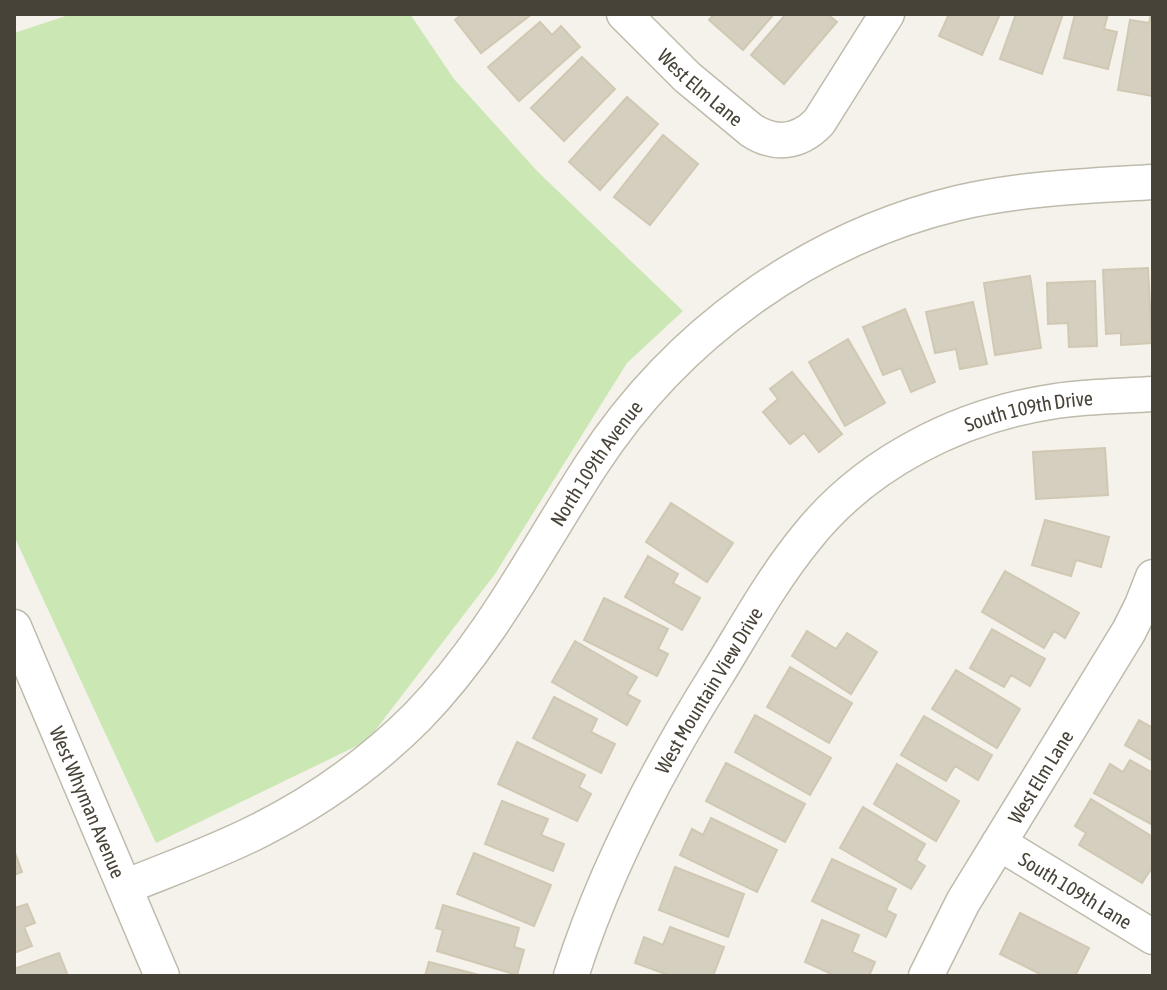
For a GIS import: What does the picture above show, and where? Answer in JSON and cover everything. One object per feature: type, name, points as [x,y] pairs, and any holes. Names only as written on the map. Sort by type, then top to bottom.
[{"type":"street","name":"West Elm Lane","points":[[624,14],[687,77],[751,130],[774,141],[799,138],[819,122],[887,14]]},
{"type":"street","name":"North 109th Avenue","points":[[125,887],[203,856],[277,821],[350,774],[415,718],[454,676],[489,630],[625,418],[683,354],[755,295],[838,247],[920,214],[1034,190],[1153,182]]},
{"type":"street","name":"South 109th Drive","points":[[910,451],[967,424],[1027,407],[1082,398],[1153,394]]},
{"type":"street","name":"West Mountain View Drive","points":[[571,976],[604,887],[654,780],[768,589],[829,512],[882,468],[910,451]]},
{"type":"street","name":"West Elm Lane","points":[[926,976],[963,902],[1129,631],[1153,577]]},
{"type":"street","name":"West Whyman Avenue","points":[[14,627],[162,976]]},
{"type":"street","name":"South 109th Lane","points":[[999,843],[1153,937]]},
{"type":"green space","points":[[72,14],[410,14],[454,79],[537,171],[683,311],[627,363],[495,574],[367,741],[156,843],[14,536],[14,33]]},
{"type":"building","points":[[462,14],[532,14],[481,53],[455,20]]},
{"type":"building","points":[[714,14],[774,14],[743,50],[709,20]]},
{"type":"building","points":[[786,14],[827,14],[837,22],[784,84],[751,55]]},
{"type":"building","points":[[949,14],[1000,14],[982,55],[939,36]]},
{"type":"building","points":[[1016,14],[1063,14],[1042,74],[1000,59]]},
{"type":"building","points":[[1075,14],[1108,14],[1104,29],[1117,32],[1108,69],[1064,58]]},
{"type":"building","points":[[1151,14],[1153,96],[1118,90],[1130,20],[1149,23]]},
{"type":"building","points":[[540,22],[552,35],[561,26],[580,47],[519,101],[488,67]]},
{"type":"building","points":[[582,57],[615,89],[564,141],[531,108]]},
{"type":"building","points":[[627,97],[658,124],[600,190],[569,162]]},
{"type":"building","points":[[663,135],[698,164],[650,225],[614,197]]},
{"type":"building","points":[[1148,268],[1152,343],[1121,345],[1121,333],[1106,334],[1103,270]]},
{"type":"building","points":[[1030,276],[1041,348],[995,355],[984,283]]},
{"type":"building","points":[[1095,281],[1097,346],[1069,347],[1068,323],[1048,324],[1047,283]]},
{"type":"building","points":[[973,302],[987,364],[960,369],[956,349],[935,353],[926,312]]},
{"type":"building","points":[[905,309],[935,382],[911,392],[901,368],[883,375],[863,327]]},
{"type":"building","points":[[848,339],[885,403],[845,426],[809,362]]},
{"type":"building","points":[[792,372],[842,434],[819,452],[804,433],[790,444],[763,412],[778,399],[770,389]]},
{"type":"building","points":[[1105,448],[1108,495],[1036,499],[1033,452]]},
{"type":"building","points":[[671,503],[733,543],[707,582],[646,542]]},
{"type":"building","points":[[1045,520],[1109,537],[1101,567],[1076,560],[1071,576],[1032,565]]},
{"type":"building","points":[[648,556],[678,574],[673,583],[700,598],[682,630],[625,597]]},
{"type":"building","points":[[1005,571],[1079,613],[1065,638],[1054,631],[1044,648],[982,612]]},
{"type":"building","points":[[604,598],[668,629],[658,649],[668,654],[657,676],[584,640]]},
{"type":"building","points":[[992,629],[1045,659],[1030,686],[1011,675],[1004,687],[970,668]]},
{"type":"building","points":[[807,631],[836,649],[847,633],[877,652],[851,694],[792,656]]},
{"type":"building","points":[[575,641],[637,677],[627,694],[640,701],[627,725],[552,682]]},
{"type":"building","points":[[790,667],[852,703],[829,743],[767,707]]},
{"type":"building","points":[[956,670],[1020,709],[997,748],[932,709]]},
{"type":"building","points":[[554,697],[597,719],[591,732],[615,744],[601,773],[533,738]]},
{"type":"building","points":[[755,715],[831,758],[810,795],[735,752]]},
{"type":"building","points":[[924,716],[992,755],[978,780],[955,766],[946,781],[901,755]]},
{"type":"building","points":[[1139,720],[1153,728],[1153,761],[1125,745]]},
{"type":"building","points":[[517,742],[585,775],[579,787],[591,794],[577,821],[498,784]]},
{"type":"building","points":[[1130,760],[1153,773],[1153,825],[1094,793],[1110,764],[1123,772]]},
{"type":"building","points":[[726,763],[805,804],[785,842],[706,801]]},
{"type":"building","points":[[897,764],[959,801],[936,841],[874,804]]},
{"type":"building","points":[[1091,799],[1153,837],[1153,866],[1142,883],[1079,845],[1086,833],[1075,826]]},
{"type":"building","points":[[502,801],[548,819],[541,835],[564,844],[553,871],[485,844]]},
{"type":"building","points":[[863,807],[925,844],[916,860],[925,866],[911,889],[840,848]]},
{"type":"building","points":[[711,818],[777,850],[757,892],[680,855],[692,829],[703,835]]},
{"type":"building","points":[[14,850],[22,872],[14,875]]},
{"type":"building","points":[[474,853],[551,885],[534,926],[457,894]]},
{"type":"building","points":[[832,859],[896,889],[886,910],[896,915],[886,937],[812,901]]},
{"type":"building","points":[[675,867],[744,894],[728,937],[659,910]]},
{"type":"building","points":[[27,904],[35,923],[24,927],[32,946],[14,953],[14,906]]},
{"type":"building","points":[[443,905],[519,928],[514,947],[524,950],[517,975],[437,951],[443,930],[436,928]]},
{"type":"building","points":[[1020,913],[1089,948],[1075,976],[1044,976],[1000,954]]},
{"type":"building","points":[[822,920],[859,935],[852,952],[875,962],[869,976],[836,976],[805,962]]},
{"type":"building","points":[[670,927],[724,947],[713,976],[671,976],[635,963],[644,937],[663,945]]},
{"type":"building","points":[[59,953],[68,976],[14,976],[14,969]]},
{"type":"building","points":[[429,962],[483,976],[425,976]]}]
